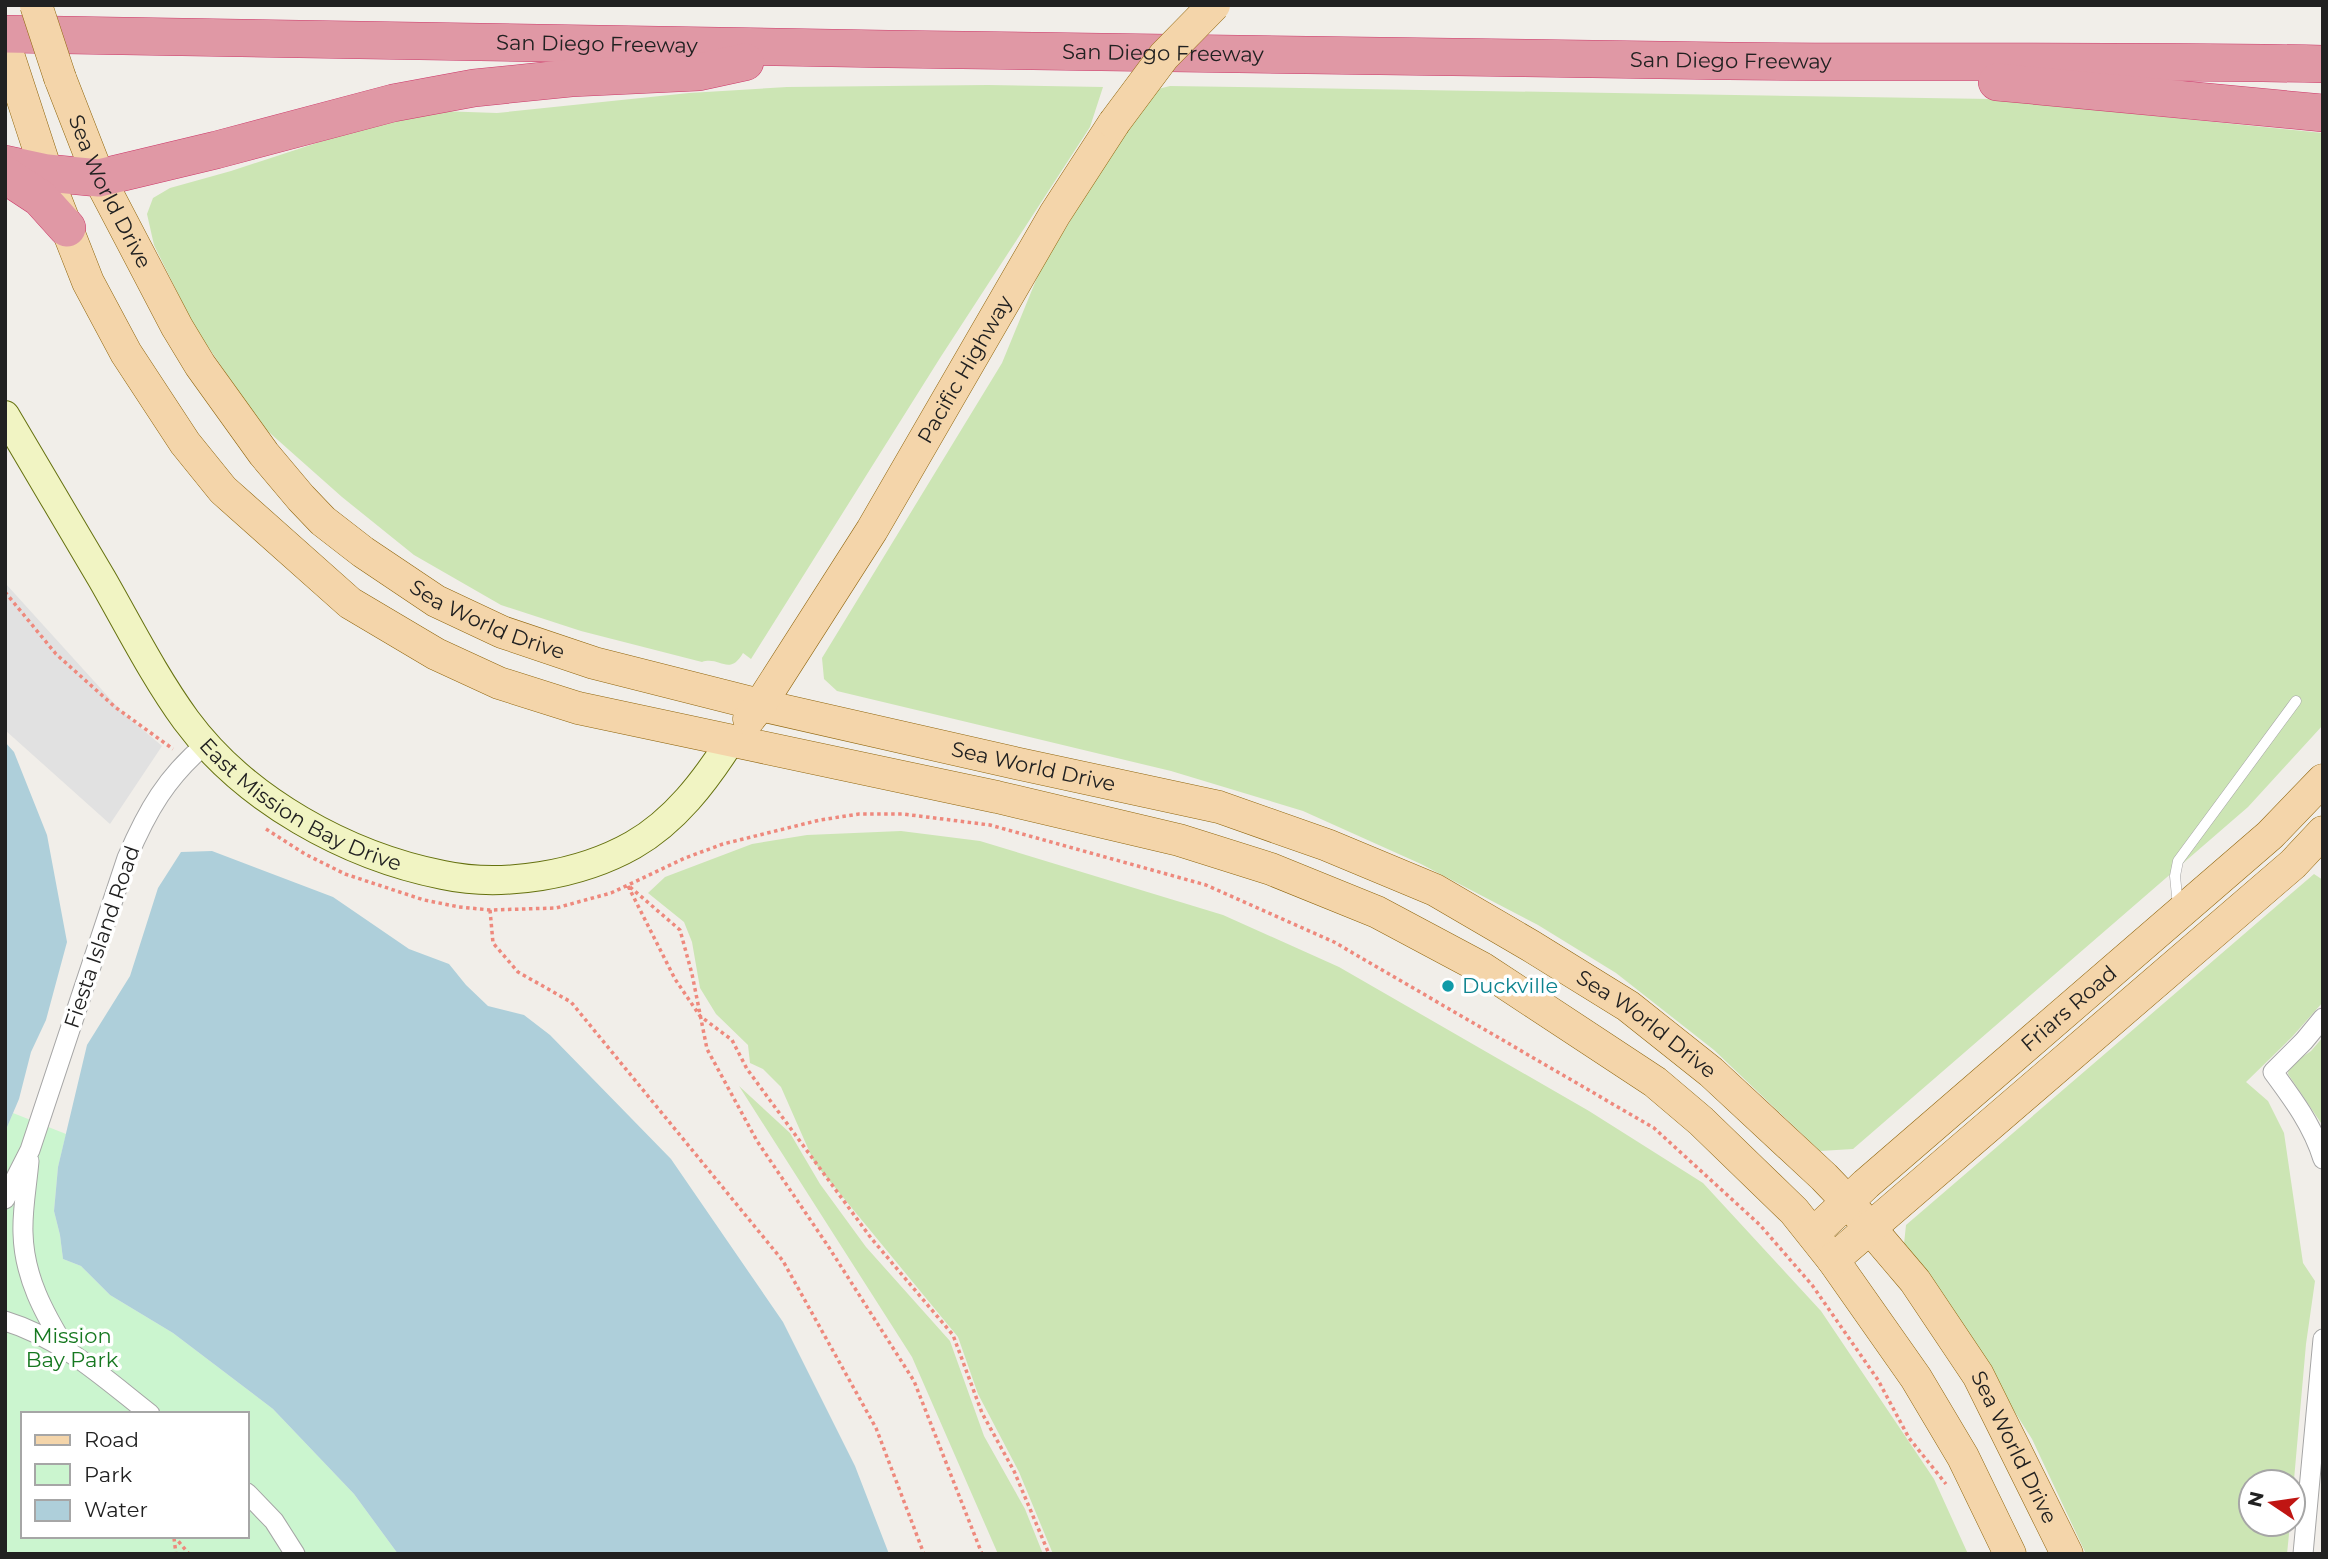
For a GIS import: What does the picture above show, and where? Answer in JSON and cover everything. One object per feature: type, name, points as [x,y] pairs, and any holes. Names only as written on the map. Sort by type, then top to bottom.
[{"type":"highway","name":"San Diego Freeway","points":[[5,34],[1738,61],[2152,60],[2323,64]]},
{"type":"highway","points":[[5,164],[47,173],[99,178],[393,103],[474,88],[571,78],[699,72],[804,48]]},
{"type":"highway","points":[[1738,61],[1867,79],[2031,85],[2323,113]]},
{"type":"highway","points":[[5,175],[40,198],[67,228]]},
{"type":"main road","name":"Sea World Drive","points":[[36,5],[60,78],[99,178],[177,327],[200,365],[264,454],[323,521],[363,552],[436,601],[502,632],[594,663],[760,705],[1219,807],[1327,845],[1435,890],[1531,946],[1628,1006],[1711,1072],[1847,1201],[1915,1281],[1978,1375],[2067,1554]]},
{"type":"main road","name":"Pacific Highway","points":[[730,742],[760,705],[872,530],[1055,214],[1114,123],[1164,57],[1213,5]]},
{"type":"main road","name":"Sea World Drive","points":[[5,45],[47,173],[88,282],[126,353],[185,443],[223,490],[349,603],[436,653],[499,684],[578,708],[997,797],[1179,840],[1271,869],[1377,912],[1482,968],[1655,1082],[1701,1121],[1794,1211],[1833,1260],[1916,1378],[1963,1457],[2010,1554]]},
{"type":"main road","name":"East Mission Bay Drive","points":[[5,415],[187,721],[232,770],[316,831],[374,856],[444,876],[491,879],[559,873],[634,845],[665,822],[698,788],[730,742]]},
{"type":"main road","name":"Friars Road","points":[[1813,1234],[1847,1201],[2270,835],[2323,780]]},
{"type":"main road","name":"Friars Road","points":[[1833,1260],[2293,864],[2323,832]]},
{"type":"street","name":"Fiesta Island Road","points":[[5,1199],[30,1150],[127,858],[144,820],[168,781],[207,743]]},
{"type":"street","points":[[2323,1018],[2273,1072],[2306,1119],[2323,1159]]},
{"type":"street","name":"Fiesta Island Road","points":[[30,1150],[23,1233],[31,1282],[46,1317],[66,1349]]},
{"type":"street","name":"Fiesta Island Road","points":[[5,1321],[33,1330],[66,1349],[147,1412]]},
{"type":"street","points":[[2303,1554],[2323,1339]]},
{"type":"street","points":[[248,1494],[274,1521],[295,1554]]},
{"type":"lane","points":[[2179,913],[2175,876],[2178,861],[2296,701]]},
{"type":"path","points":[[5,592],[57,654],[115,707],[176,751]]},
{"type":"path","points":[[1018,832],[1206,884],[1334,942],[1654,1128],[1760,1226],[1812,1285],[1878,1380],[1909,1438],[1948,1487]]},
{"type":"path","points":[[982,1554],[914,1381],[757,1141],[707,1049],[700,1016],[680,930],[628,886],[675,979],[700,1016],[732,1040],[747,1069],[871,1238],[953,1335],[982,1413],[1014,1471],[1049,1554]]},
{"type":"path","points":[[490,910],[494,943],[502,953],[518,972],[571,1002],[783,1261],[876,1428],[924,1554]]},
{"type":"path","points":[[176,1538],[189,1554]]},
{"type":"green space","points":[[1170,86],[1991,99],[2323,133],[2323,725],[2248,807],[1853,1149],[1820,1151],[1714,1050],[1616,973],[1538,925],[1421,864],[1303,811],[1171,771],[837,691],[824,679],[822,658],[1002,363],[1041,268],[1095,176],[1154,90]]},
{"type":"green space","points":[[787,87],[1103,87],[1090,127],[940,358],[751,659],[743,653],[729,665],[714,661],[702,662],[581,631],[501,605],[414,555],[342,497],[262,426],[194,326],[154,245],[147,214],[153,198],[170,188],[341,135],[439,111],[497,113],[689,93]]},
{"type":"green space","points":[[901,831],[980,841],[1223,915],[1339,967],[1589,1111],[1703,1183],[1821,1311],[1934,1479],[1968,1554],[1053,1554],[1019,1472],[978,1394],[958,1337],[814,1162],[781,1087],[763,1069],[750,1063],[748,1045],[716,1014],[700,988],[692,942],[684,922],[648,893],[665,877],[752,844],[807,835]]},
{"type":"green space","points":[[2314,874],[2323,880],[2323,1002],[2246,1082],[2268,1101],[2284,1133],[2303,1263],[2315,1281],[2306,1344],[2295,1468],[2237,1468],[2237,1538],[2289,1538],[2287,1554],[2086,1554],[2032,1439],[1945,1302],[1904,1244],[1906,1225]]},
{"type":"green space","points":[[2323,1037],[2321,1123],[2288,1074],[2289,1066],[2311,1051]]},
{"type":"green space","points":[[739,1086],[790,1133],[820,1184],[866,1247],[950,1341],[984,1436],[1025,1509],[1043,1554],[998,1554],[912,1357]]},
{"type":"green space","name":"Mission Bay Park","points":[[13,1113],[66,1134],[58,1167],[54,1211],[63,1259],[81,1266],[110,1295],[173,1333],[273,1409],[354,1494],[398,1554],[5,1554],[5,1132]]},
{"type":"shaded area","points":[[5,583],[122,712],[162,746],[110,824],[5,730]]},
{"type":"water","points":[[5,742],[14,752],[47,835],[67,942],[46,1020],[31,1052],[19,1099],[5,1132]]},
{"type":"water","points":[[212,851],[333,897],[409,949],[449,964],[488,1006],[524,1015],[550,1035],[671,1159],[783,1322],[855,1466],[889,1554],[398,1554],[354,1494],[273,1409],[173,1333],[110,1295],[81,1266],[63,1259],[54,1211],[58,1167],[87,1045],[130,976],[158,888],[181,852]]},
{"type":"place","name":"Duckville","points":[[1448,986]]}]
